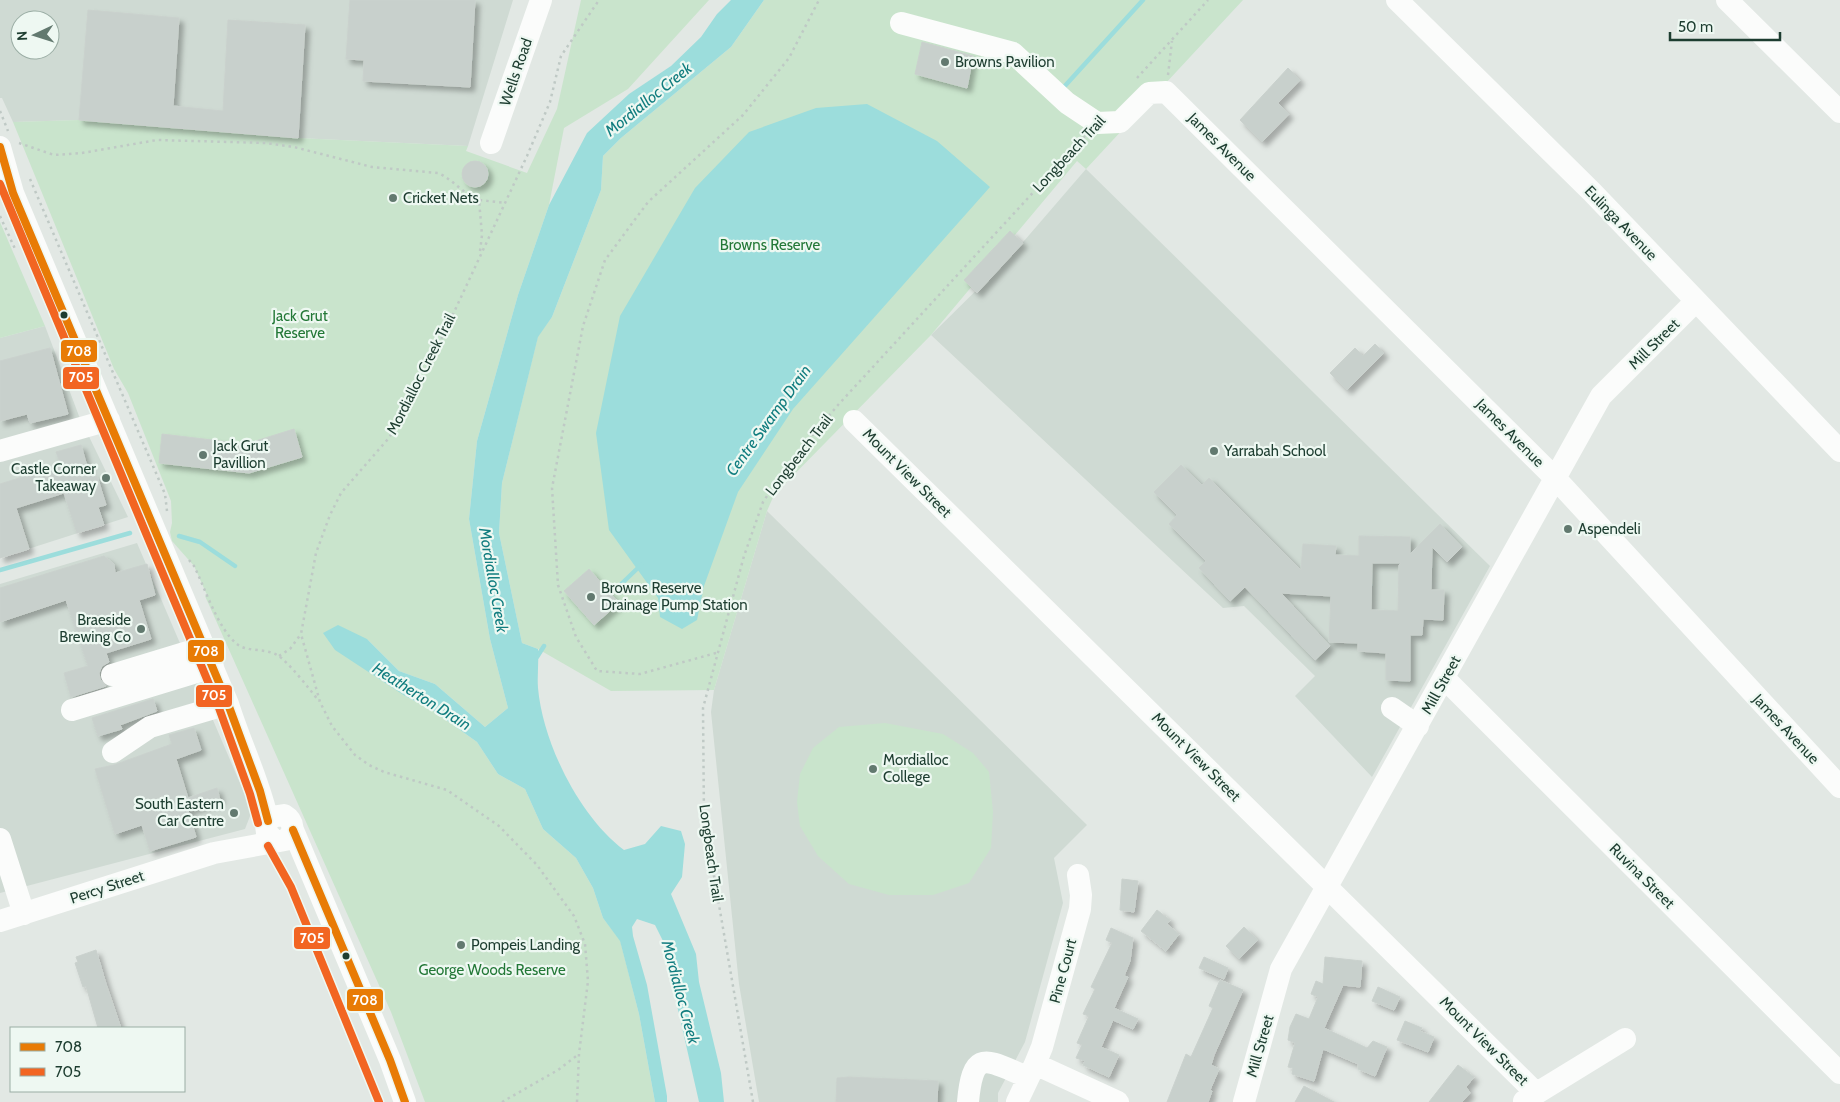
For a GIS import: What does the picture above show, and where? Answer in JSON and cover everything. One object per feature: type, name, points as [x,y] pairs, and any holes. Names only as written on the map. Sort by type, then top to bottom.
[{"type":"street","name":"Wells Road","points":[[491,143],[541,0]]},
{"type":"street","name":"Eulinga Avenue","points":[[1397,0],[1592,192],[1695,302],[1840,451]]},
{"type":"street","points":[[1727,0],[1840,112]]},
{"type":"street","points":[[901,23],[1013,53],[1066,103],[1100,123],[1120,122],[1149,93],[1166,92]]},
{"type":"street","name":"James Avenue","points":[[1166,92],[1556,478],[1840,787]]},
{"type":"street","points":[[9,142],[14,193]]},
{"type":"street","points":[[0,171],[14,193],[228,704],[239,739],[263,800],[300,883],[390,1102]]},
{"type":"street","name":"Mill Street","points":[[1244,1102],[1281,969],[1601,396],[1695,302]]},
{"type":"street","points":[[0,451],[109,420]]},
{"type":"street","name":"Mount View Street","points":[[854,421],[1327,886],[1530,1098]]},
{"type":"street","points":[[112,675],[208,657]]},
{"type":"street","points":[[72,710],[208,657]]},
{"type":"street","name":"Ruvina Street","points":[[1444,680],[1840,1073]]},
{"type":"street","points":[[113,752],[150,727],[228,704]]},
{"type":"street","points":[[1392,708],[1418,726]]},
{"type":"street","points":[[277,829],[335,934],[383,1044],[405,1102]]},
{"type":"street","name":"Percy Street","points":[[0,921],[214,853],[277,829]]},
{"type":"street","points":[[0,839],[24,914]]},
{"type":"street","name":"Pine Court","points":[[1017,1102],[1042,1047],[1080,910],[1081,895],[1078,875]]},
{"type":"street","points":[[1530,1098],[1625,1039]]},
{"type":"street","points":[[968,1102],[970,1078],[973,1069],[979,1064],[986,1062],[1032,1071],[1118,1102]]},
{"type":"path","name":"Mordialloc Creek Trail","points":[[577,1102],[579,1054],[587,990],[587,959],[580,930],[560,896],[520,845],[499,826],[458,796],[433,784],[384,772],[369,765],[355,755],[332,726],[320,702],[301,634],[316,553],[330,515],[341,493],[388,440],[403,417],[505,203],[550,102],[561,56],[599,0]]},
{"type":"path","points":[[716,652],[640,674],[597,671],[576,637],[558,585],[554,479],[584,326],[605,260],[648,202],[744,115],[789,58],[819,0]]},
{"type":"path","points":[[1134,81],[1208,0]]},
{"type":"path","points":[[1166,92],[1172,39]]},
{"type":"path","points":[[0,112],[9,142],[54,155],[82,153],[157,140],[207,140],[294,147],[372,167],[438,173],[452,181],[471,197],[479,200],[505,203]]},
{"type":"path","name":"Longbeach Trail","points":[[753,1102],[704,818],[703,708],[716,652],[744,556],[763,502],[788,463],[838,405],[1100,123]]},
{"type":"path","points":[[27,173],[165,494],[170,517]]},
{"type":"path","points":[[479,200],[482,235],[480,254]]},
{"type":"path","points":[[184,556],[194,566],[223,627],[237,644],[246,649],[262,649],[279,656],[320,702]]},
{"type":"path","points":[[279,656],[290,649],[301,634]]},
{"type":"path","points":[[502,1102],[558,1070],[579,1054]]},
{"type":"shaded area","points":[[0,0],[513,0],[468,146],[298,138],[79,120],[13,122],[2,98],[0,98]]},
{"type":"shaded area","name":"Yarrabah School","points":[[1086,169],[1490,566],[1372,777],[1295,696],[1315,676],[1244,606],[1223,608],[931,335],[1012,255]]},
{"type":"shaded area","points":[[45,326],[79,416],[128,517],[0,558],[0,338]]},
{"type":"shaded area","name":"Mordialloc College","points":[[767,511],[1087,825],[1054,858],[1063,903],[1025,1042],[998,1093],[998,1102],[759,1102],[739,984],[711,712],[714,690]]},
{"type":"shaded area","points":[[137,543],[252,811],[245,829],[0,893],[0,584]]},
{"type":"green space","points":[[581,0],[709,0],[628,89],[564,128],[549,205],[518,295],[477,441],[469,519],[490,639],[508,708],[485,727],[435,684],[399,671],[367,639],[405,696],[432,710],[477,742],[498,774],[525,789],[543,829],[576,858],[593,888],[603,918],[620,940],[639,1014],[655,1102],[425,1102],[391,1012],[205,596],[207,595],[194,566],[172,541],[170,532],[172,523],[171,501],[128,393],[114,369],[13,122],[79,120],[298,138],[468,146],[466,151],[527,173],[557,109]]},
{"type":"green space","name":"Browns Reserve","points":[[764,0],[1243,0],[1086,169],[1077,161],[931,335],[774,495],[767,511],[714,690],[611,691],[538,649],[522,643],[499,533],[502,483],[538,336],[552,317],[601,190],[603,156],[621,138],[731,47]]},
{"type":"green space","points":[[0,222],[45,326],[0,338]]},
{"type":"green space","points":[[885,723],[943,734],[973,753],[989,772],[993,812],[991,848],[969,883],[933,895],[889,895],[849,884],[818,856],[800,826],[797,802],[800,774],[813,748],[839,727]]},
{"type":"water","name":"Mordialloc Creek","points":[[731,0],[764,0],[731,47],[621,138],[603,156],[601,190],[552,317],[538,337],[502,483],[499,533],[522,643],[538,649],[538,688],[541,710],[547,732],[566,778],[593,819],[624,850],[645,844],[661,826],[681,831],[685,844],[682,877],[671,894],[696,954],[699,982],[721,1073],[724,1102],[699,1102],[669,970],[667,949],[655,925],[637,919],[632,927],[633,936],[647,985],[667,1096],[667,1102],[655,1102],[639,1014],[620,941],[603,918],[593,888],[576,858],[543,829],[525,789],[498,774],[477,742],[432,710],[405,696],[335,650],[323,633],[338,625],[367,639],[399,671],[435,684],[485,727],[508,708],[490,639],[469,519],[477,441],[518,295],[549,205],[587,133],[629,94],[671,66],[701,37],[717,14]]},
{"type":"water","points":[[867,104],[937,141],[990,187],[793,409],[738,492],[704,586],[697,620],[682,629],[660,617],[658,598],[609,530],[596,433],[620,316],[695,188],[749,132],[816,108]]},
{"type":"building","points":[[350,0],[475,0],[470,87],[363,81],[364,60],[346,59]]},
{"type":"building","points":[[88,10],[179,18],[173,106],[223,111],[228,20],[305,25],[298,138],[79,120]]},
{"type":"building","name":"Browns Pavilion","points":[[922,42],[973,56],[967,88],[915,74]]},
{"type":"building","points":[[1288,68],[1300,80],[1278,103],[1289,114],[1262,142],[1240,120]]},
{"type":"building","points":[[475,161],[484,165],[488,174],[484,183],[475,187],[466,183],[462,174],[466,165]]},
{"type":"building","points":[[1010,231],[1023,243],[977,293],[964,280]]},
{"type":"building","points":[[1375,344],[1384,353],[1347,390],[1330,373],[1355,348],[1363,356]]},
{"type":"building","points":[[50,348],[68,414],[30,423],[27,414],[0,421],[0,361]]},
{"type":"building","name":"Jack Grut Pavillion","points":[[294,429],[302,457],[249,473],[159,463],[162,434],[246,444]]},
{"type":"building","points":[[81,445],[90,477],[97,476],[106,505],[98,507],[104,525],[77,533],[64,493],[16,508],[29,549],[0,558],[0,484],[61,465],[56,452]]},
{"type":"building","points":[[1181,465],[1202,485],[1209,478],[1301,570],[1303,544],[1336,546],[1335,555],[1359,556],[1359,536],[1410,537],[1410,554],[1440,524],[1462,547],[1447,562],[1432,547],[1431,590],[1444,590],[1443,620],[1423,619],[1422,635],[1410,635],[1410,681],[1386,680],[1386,653],[1358,651],[1358,643],[1329,642],[1331,596],[1281,593],[1330,646],[1315,660],[1245,587],[1230,601],[1199,568],[1206,561],[1169,524],[1177,515],[1154,492]],"holes":[[[1372,563],[1401,563],[1399,565],[1398,611],[1371,610]]]},
{"type":"building","points":[[104,556],[114,564],[115,573],[147,564],[155,595],[139,600],[151,639],[106,653],[109,662],[102,666],[99,673],[100,679],[106,686],[71,697],[64,673],[88,666],[66,600],[0,622],[0,588]]},
{"type":"building","name":"Browns Reserve Drainage Pump Station","points":[[589,569],[619,603],[594,625],[564,591]]},
{"type":"building","points":[[153,699],[157,711],[120,725],[122,729],[98,736],[92,718]]},
{"type":"building","points":[[194,728],[201,750],[176,759],[188,798],[217,788],[220,800],[188,810],[196,837],[150,851],[142,825],[115,834],[95,769],[114,765],[172,744],[169,735]]},
{"type":"building","points":[[1122,879],[1138,881],[1134,912],[1120,910]]},
{"type":"building","points":[[1157,910],[1170,920],[1167,924],[1179,934],[1166,951],[1141,931]]},
{"type":"building","points":[[1244,927],[1258,940],[1239,959],[1226,946]]},
{"type":"building","points":[[1111,928],[1133,938],[1130,961],[1124,976],[1128,977],[1114,1008],[1138,1019],[1133,1029],[1113,1020],[1101,1047],[1119,1055],[1109,1077],[1083,1065],[1085,1061],[1076,1058],[1082,1045],[1077,1043],[1089,1016],[1083,1014],[1095,989],[1091,987],[1112,943],[1106,940]]},
{"type":"building","points":[[96,950],[121,1027],[98,1027],[86,986],[83,987],[75,963],[78,962],[76,957]]},
{"type":"building","points":[[1204,957],[1228,968],[1224,979],[1199,968]]},
{"type":"building","points":[[1325,957],[1362,961],[1360,987],[1343,985],[1324,1028],[1367,1048],[1373,1041],[1387,1047],[1375,1076],[1358,1069],[1358,1064],[1323,1049],[1314,1081],[1292,1074],[1293,1068],[1288,1067],[1295,1043],[1288,1040],[1290,1027],[1296,1014],[1309,1019],[1318,997],[1311,994],[1316,981],[1323,984]]},
{"type":"building","points":[[1220,980],[1243,990],[1214,1055],[1211,1065],[1219,1069],[1210,1090],[1212,1091],[1208,1102],[1167,1102],[1186,1054],[1191,1057],[1213,1008],[1209,1006]]},
{"type":"building","points":[[1378,987],[1400,997],[1394,1010],[1372,1001]]},
{"type":"building","points":[[1405,1021],[1422,1028],[1420,1031],[1434,1037],[1428,1052],[1397,1040]]},
{"type":"building","points":[[1458,1065],[1474,1077],[1466,1087],[1470,1093],[1462,1102],[1429,1102]]},
{"type":"building","points":[[837,1078],[938,1081],[937,1102],[836,1102]]},
{"type":"building","points":[[1304,1086],[1334,1102],[1295,1102]]},
{"type":"waterway","points":[[1063,88],[1143,0]]},
{"type":"waterway","name":"Heatherton Drain","points":[[0,570],[130,533]]},
{"type":"waterway","name":"Heatherton Drain","points":[[179,536],[200,542],[235,566]]},
{"type":"waterway","name":"Centre Swamp Drain","points":[[615,590],[641,565]]},
{"type":"waterway","points":[[537,657],[544,646]]},
{"type":"transit line","name":"708","points":[[0,147],[13,193],[228,704],[260,791],[268,821]]},
{"type":"transit line","name":"705","points":[[0,184],[219,708],[250,794],[258,823]]},
{"type":"transit line","name":"708","points":[[293,830],[390,1060],[405,1102]]},
{"type":"transit line","name":"705","points":[[268,846],[291,887],[379,1102]]},
{"type":"place","name":"Browns Pavilion","points":[[945,62]]},
{"type":"place","name":"Cricket Nets","points":[[393,198]]},
{"type":"place","name":"Yarrabah School","points":[[1214,451]]},
{"type":"place","name":"Jack Grut Pavillion","points":[[203,455]]},
{"type":"place","name":"Castle Corner Takeaway","points":[[106,478]]},
{"type":"place","name":"Aspendeli","points":[[1568,529]]},
{"type":"place","name":"Browns Reserve Drainage Pump Station","points":[[591,597]]},
{"type":"place","name":"Braeside Brewing Co","points":[[141,629]]},
{"type":"place","name":"Mordialloc College","points":[[873,769]]},
{"type":"place","name":"South Eastern Car Centre","points":[[234,813]]},
{"type":"place","name":"Pompeis Landing","points":[[461,945]]},
{"type":"park label","name":"Jack Grut Reserve","points":[[300,324]]},
{"type":"park label","name":"George Woods Reserve","points":[[492,970]]}]
